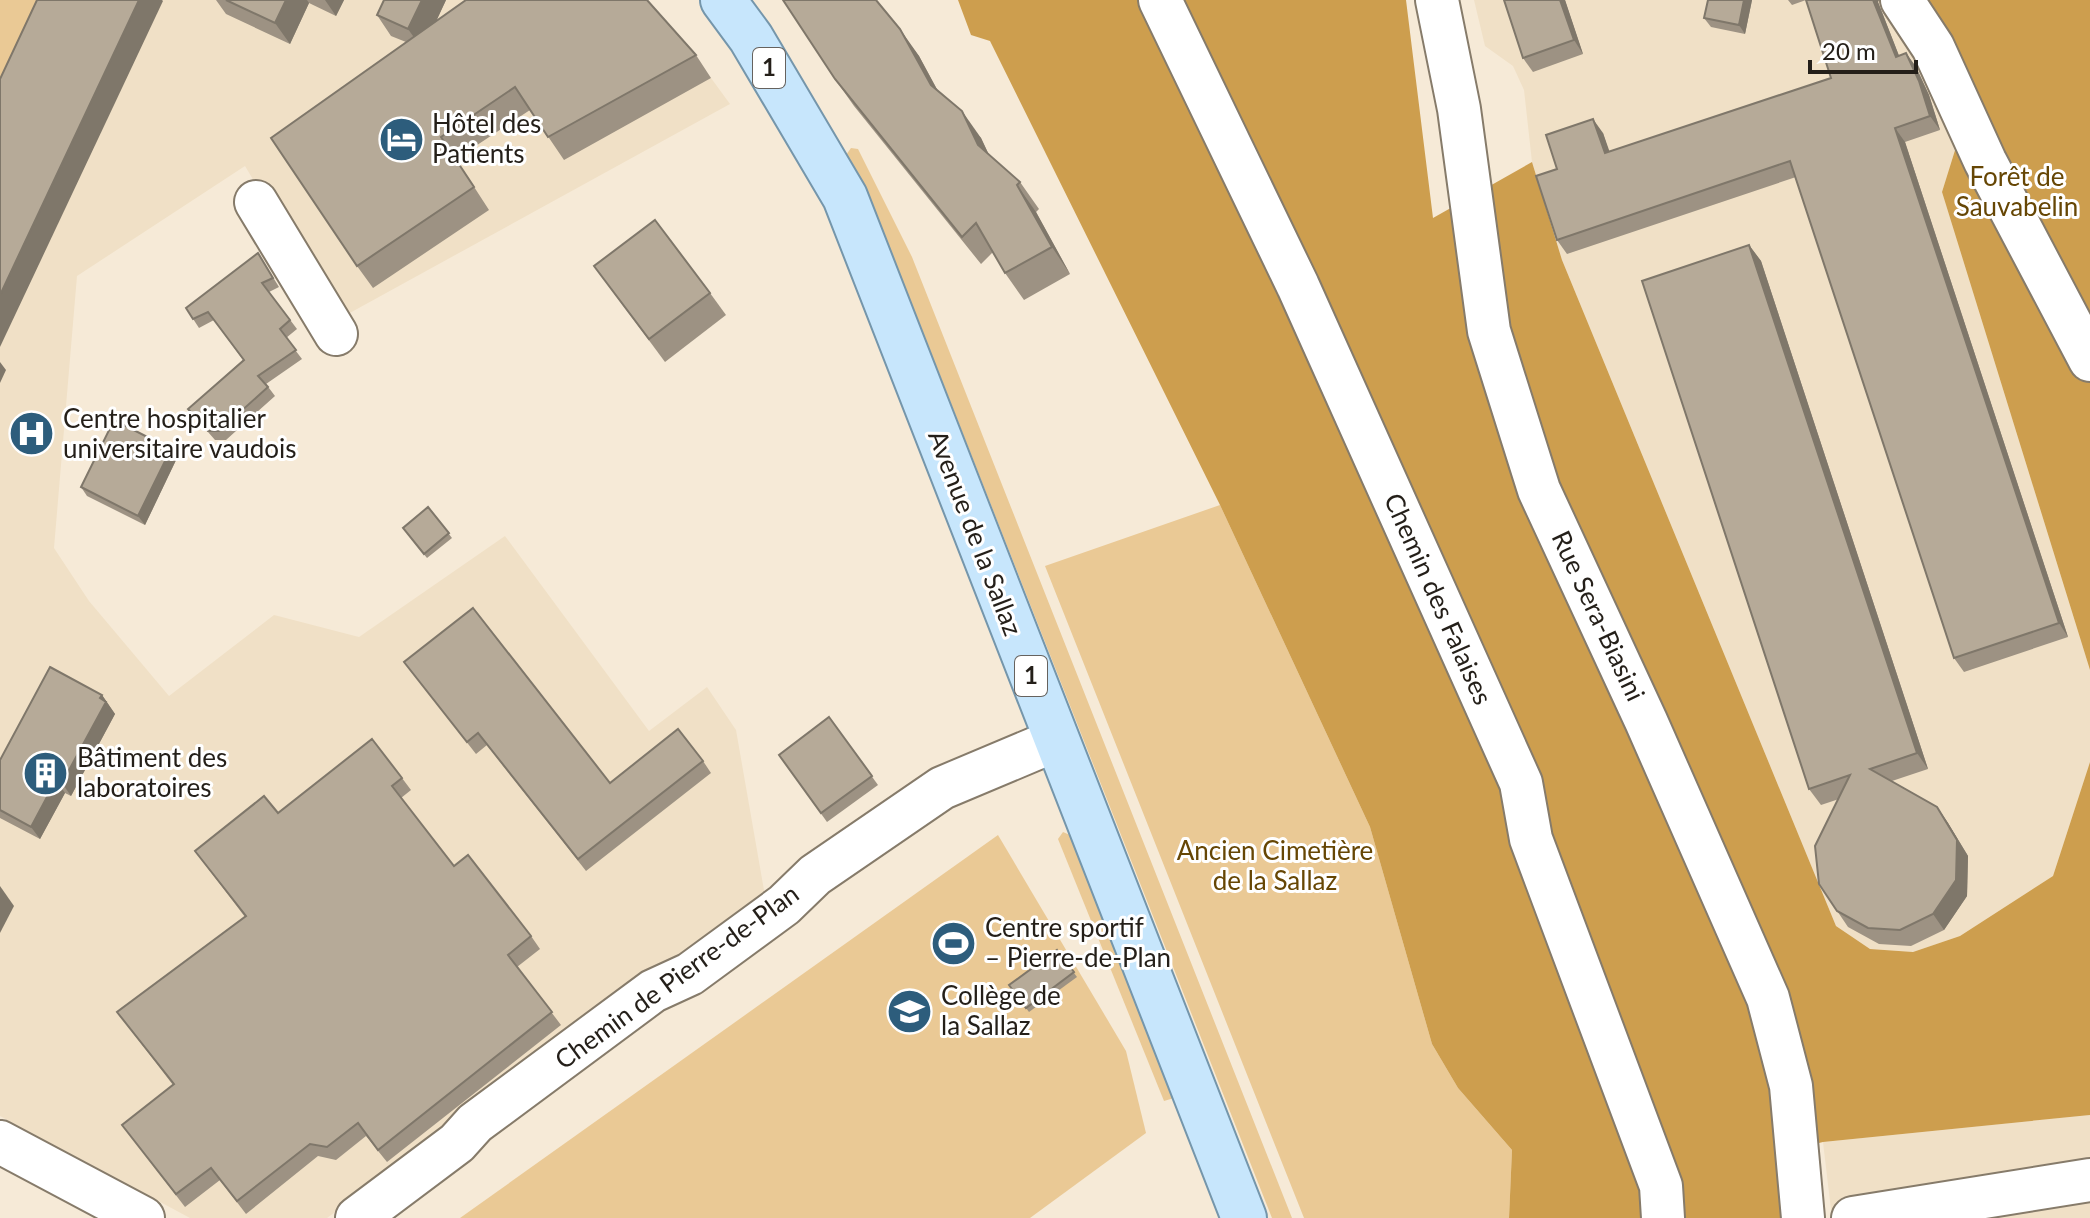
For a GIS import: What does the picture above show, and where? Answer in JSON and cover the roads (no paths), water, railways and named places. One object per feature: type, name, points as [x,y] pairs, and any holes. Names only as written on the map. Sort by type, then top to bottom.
[{"type":"main road","name":"Avenue de la Sallaz","points":[[723,0],[767,65],[845,197],[1244,1218]]},
{"type":"street","name":"Chemin des Falaises","points":[[1160,0],[1298,286],[1521,783],[1531,839],[1661,1186],[1663,1218]]},
{"type":"street","name":"Rue Sera-Biasini","points":[[1437,0],[1459,109],[1489,331],[1539,490],[1646,721],[1768,998],[1791,1086],[1803,1218]]},
{"type":"street","points":[[1902,0],[1933,47],[1985,161],[2090,360]]},
{"type":"street","points":[[256,202],[336,334]]},
{"type":"street","name":"Chemin de Pierre-de-Plan","points":[[357,1218],[457,1143],[475,1123],[641,1000],[690,974],[784,905],[815,875],[942,788],[1056,740]]},
{"type":"street","points":[[7,1157],[143,1218]]},
{"type":"street","points":[[1853,1218],[2090,1180]]},
{"type":"place","name":"Hôtel des Patients","points":[[401,139]]},
{"type":"place","name":"Centre hospitalier universitaire vaudois","points":[[32,434]]},
{"type":"place","name":"Bâtiment des laboratoires","points":[[46,773]]},
{"type":"place","name":"Centre sportif – Pierre-de-Plan","points":[[954,943]]},
{"type":"place","name":"Collège de la Sallaz","points":[[910,1011]]},
{"type":"park label","name":"Forêt de Sauvabelin","points":[[2017,192]]},
{"type":"park label","name":"Ancien Cimetière de la Sallaz","points":[[1275,866]]}]
